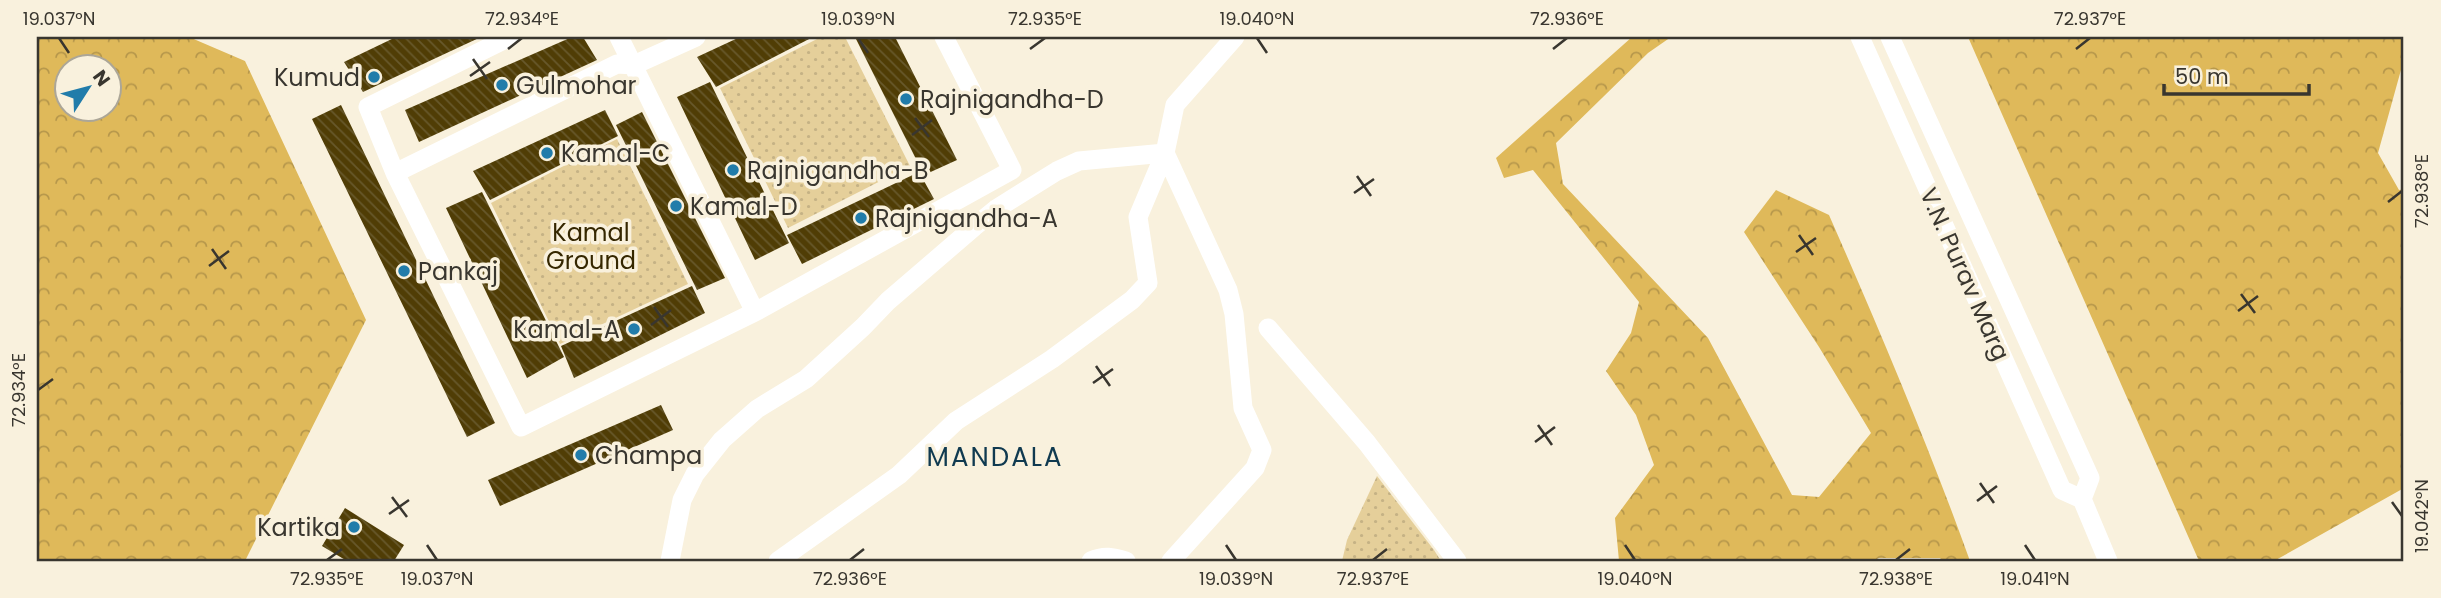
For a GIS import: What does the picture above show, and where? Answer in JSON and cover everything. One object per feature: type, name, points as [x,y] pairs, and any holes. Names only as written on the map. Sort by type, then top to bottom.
[{"type":"street","points":[[510,37],[368,107],[395,173],[521,427],[755,312],[1012,170],[944,37]]},
{"type":"street","points":[[619,37],[755,312]]},
{"type":"street","points":[[395,173],[617,64],[634,65],[696,37]]},
{"type":"street","points":[[778,561],[899,475],[956,421],[1052,359],[1132,300],[1148,282],[1138,217],[1165,153],[1175,105],[1235,37]]},
{"type":"street","name":"V.N. Purav Marg","points":[[1860,37],[2062,491],[2082,499]]},
{"type":"street","name":"V.N. Purav Marg","points":[[1889,37],[2090,478],[2082,499],[2108,561]]},
{"type":"street","points":[[670,561],[682,500],[695,474],[722,440],[757,409],[806,379],[888,301],[974,227],[996,209],[1057,171],[1079,161],[1165,153]]},
{"type":"street","points":[[1165,153],[1228,290],[1234,314],[1243,408],[1262,450],[1255,468],[1171,561]]},
{"type":"street","points":[[1268,328],[1367,443],[1457,561]]},
{"type":"street","points":[[1091,561],[1100,557],[1112,557],[1126,561]]},
{"type":"green space","points":[[37,37],[189,37],[245,61],[366,320],[245,561],[37,561]]},
{"type":"green space","points":[[821,37],[845,37],[910,166],[788,228],[720,88]]},
{"type":"green space","points":[[1632,37],[1671,37],[1648,53],[1556,143],[1563,184],[1708,338],[1792,495],[1819,497],[1871,433],[1744,232],[1776,190],[1829,215],[1903,387],[1970,561],[1879,558],[1872,561],[1619,561],[1615,518],[1654,465],[1636,415],[1606,371],[1631,333],[1639,302],[1533,170],[1504,178],[1496,158]]},
{"type":"green space","points":[[1968,37],[2404,37],[2404,59],[2378,153],[2399,190],[2404,189],[2404,488],[2274,561],[2199,561]]},
{"type":"green space","name":"Kamal Ground","points":[[617,139],[688,284],[560,344],[491,203]]},
{"type":"green space","points":[[1377,476],[1441,561],[1342,561],[1347,540]]},
{"type":"building","name":"Kumud","points":[[396,37],[481,37],[363,92],[344,62]]},
{"type":"building","name":"Gulmohar","points":[[572,37],[583,37],[597,60],[419,142],[405,110]]},
{"type":"building","points":[[740,37],[813,37],[716,87],[697,57]]},
{"type":"building","name":"Rajnigandha-D","points":[[855,37],[895,37],[957,160],[924,175]]},
{"type":"building","name":"Rajnigandha-B","points":[[710,82],[789,243],[755,260],[677,97]]},
{"type":"building","name":"Pankaj","points":[[341,105],[495,423],[467,437],[312,119]]},
{"type":"building","name":"Kamal-C","points":[[605,110],[618,136],[490,200],[473,171]]},
{"type":"building","name":"Kamal-D","points":[[642,112],[725,278],[697,290],[616,125]]},
{"type":"building","name":"Rajnigandha-A","points":[[919,172],[934,199],[802,264],[787,235]]},
{"type":"building","points":[[482,192],[564,357],[527,378],[446,208]]},
{"type":"building","name":"Kamal-A","points":[[692,286],[705,313],[574,378],[561,346]]},
{"type":"building","name":"Champa","points":[[661,405],[673,430],[500,506],[488,480]]},
{"type":"building","name":"Kartika","points":[[345,508],[404,545],[394,561],[347,561],[322,546]]},
{"type":"place","name":"Kumud","points":[[374,77]]},
{"type":"place","name":"Gulmohar","points":[[502,85]]},
{"type":"place","name":"Rajnigandha-D","points":[[906,99]]},
{"type":"place","name":"Kamal-C","points":[[547,153]]},
{"type":"place","name":"Rajnigandha-B","points":[[733,170]]},
{"type":"place","name":"Kamal-D","points":[[676,206]]},
{"type":"place","name":"Rajnigandha-A","points":[[861,218]]},
{"type":"place","name":"Pankaj","points":[[404,271]]},
{"type":"place","name":"Kamal-A","points":[[634,329]]},
{"type":"place","name":"Champa","points":[[581,455]]},
{"type":"place","name":"Kartika","points":[[354,527]]},
{"type":"district","name":"MANDALA","points":[[995,457]]}]
